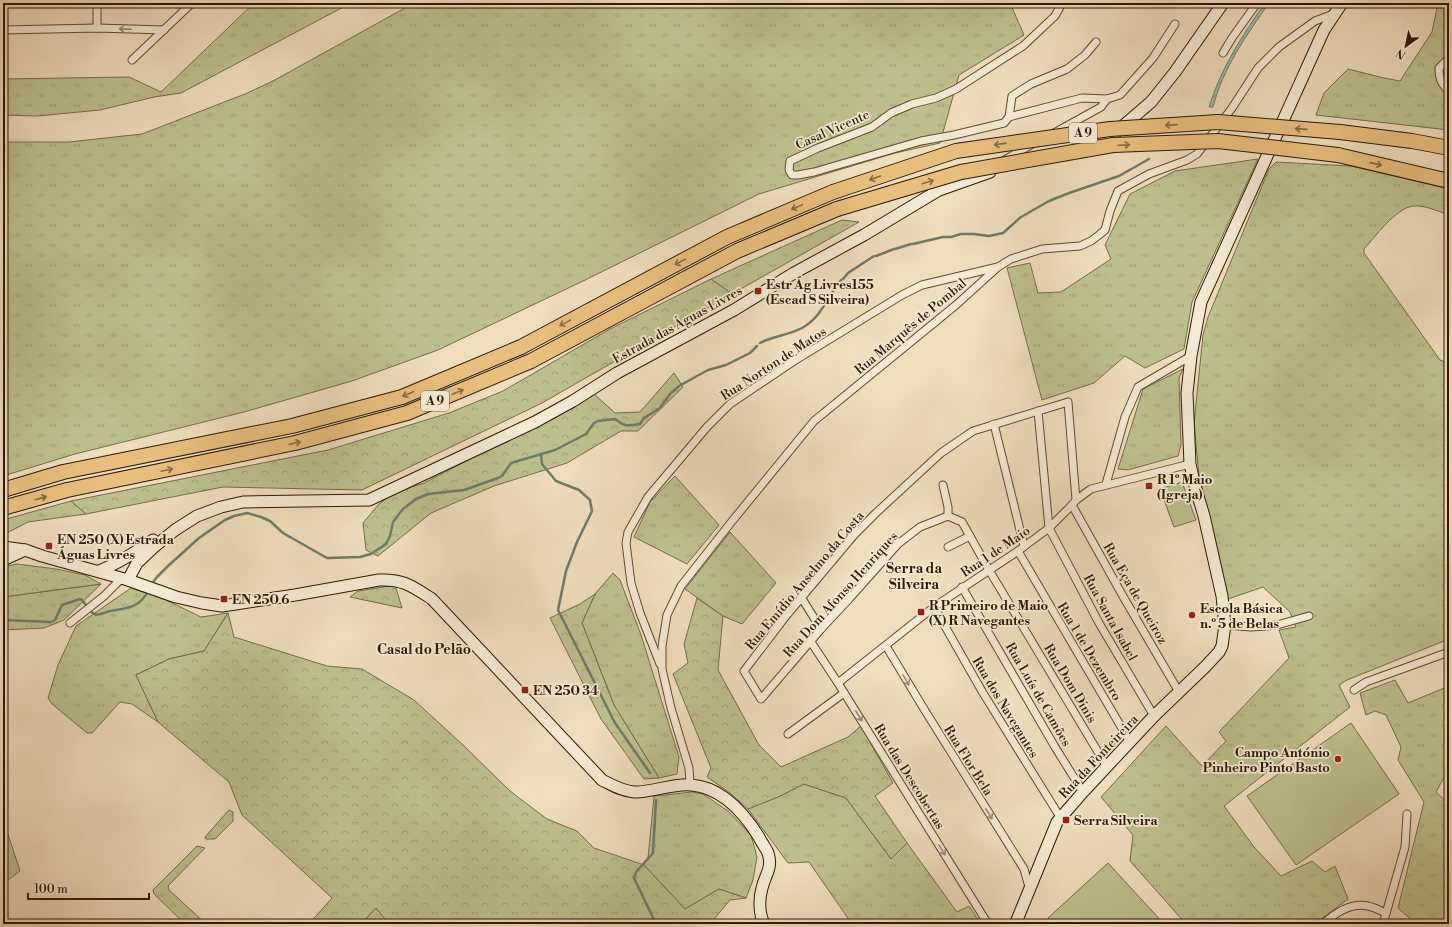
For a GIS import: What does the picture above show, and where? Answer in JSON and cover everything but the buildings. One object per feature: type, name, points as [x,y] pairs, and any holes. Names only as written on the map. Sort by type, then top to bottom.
[{"type":"highway","name":"A 9","points":[[3,490],[63,472],[292,426],[402,397],[521,347],[727,237],[833,192],[956,151],[1110,129],[1218,122],[1340,132],[1412,141],[1449,148]]},
{"type":"highway","name":"A 9","points":[[3,508],[67,490],[295,443],[407,413],[531,361],[737,251],[837,209],[961,172],[1113,145],[1218,141],[1338,155],[1449,181]]},
{"type":"street","points":[[97,3],[97,28]]},
{"type":"street","points":[[132,60],[192,3]]},
{"type":"street","name":"Casal Vicente","points":[[1062,3],[1055,16],[1023,46],[956,89],[936,98],[912,104],[891,113],[872,127],[818,148],[790,161],[789,170],[792,175],[814,172],[921,141],[1004,123],[1009,117],[1082,98],[1108,99],[1120,96],[1153,58],[1175,24]]},
{"type":"street","name":"Estrada das Águas Livres","points":[[122,578],[174,530],[197,516],[221,507],[243,502],[369,500],[554,412],[617,373],[734,310],[794,273],[864,235],[940,190],[984,173],[1041,154],[1098,142],[1116,132],[1151,102],[1175,72],[1223,3]]},
{"type":"street","points":[[1223,53],[1257,3]]},
{"type":"street","name":"Rua da Fonteireira","points":[[1016,924],[1029,887],[1056,822],[1154,716],[1219,652],[1222,646],[1225,625],[1222,596],[1206,523],[1190,464],[1187,393],[1191,356],[1202,302],[1324,30],[1342,3]]},
{"type":"street","name":"Rua Marquês de Pombal","points":[[690,784],[689,768],[671,708],[662,669],[662,646],[667,615],[681,586],[814,421],[956,305],[998,267],[1011,259],[1042,249],[1080,246],[1091,241],[1105,230],[1118,191],[1149,174],[1187,160],[1197,154],[1232,108],[1258,68],[1279,47],[1315,20],[1336,12]]},
{"type":"street","points":[[3,30],[97,28],[164,30]]},
{"type":"street","points":[[1009,117],[1012,96],[1031,84],[1067,69],[1085,55],[1096,42]]},
{"type":"street","points":[[1449,58],[1439,68],[1439,77],[1443,86],[1449,91]]},
{"type":"street","points":[[984,173],[1016,153],[1086,116],[1101,107],[1108,99]]},
{"type":"street","name":"Rua Norton de Matos","points":[[662,669],[640,613],[631,583],[626,543],[628,532],[648,498],[717,416],[730,404],[794,361],[902,295],[922,285],[998,267]]},
{"type":"street","points":[[1106,484],[1125,417],[1138,387],[1191,356]]},
{"type":"street","name":"Rua Emídio Anselmo da Costa","points":[[761,699],[744,671],[801,598],[854,535],[876,513],[941,453],[973,432],[994,424],[1068,402],[1074,502]]},
{"type":"street","points":[[1038,411],[1049,528]]},
{"type":"street","points":[[994,424],[1024,546]]},
{"type":"street","name":"Rua 1 de Maio","points":[[838,683],[934,607],[1018,551],[1049,528],[1074,502],[1091,489],[1190,464]]},
{"type":"street","points":[[943,485],[948,507],[948,516],[962,522],[989,570]]},
{"type":"street","name":"Rua Eça de Queiroz","points":[[1074,502],[1124,598],[1179,692]]},
{"type":"street","points":[[99,571],[124,560],[167,532],[197,516]]},
{"type":"street","name":"Rua Dom Afonso Henriques","points":[[761,699],[811,642],[820,629],[898,544],[920,527],[948,516]]},
{"type":"street","name":"Rua Santa Isabel","points":[[1049,528],[1099,623],[1154,716]]},
{"type":"street","points":[[948,547],[970,536]]},
{"type":"street","points":[[3,547],[25,550],[122,578],[189,600],[222,606],[379,580],[392,580],[412,585],[432,599],[602,780],[617,788],[634,792],[690,784],[702,786],[734,805],[750,823],[768,853],[770,868],[762,888],[760,902],[764,924]]},
{"type":"street","points":[[3,552],[25,550]]},
{"type":"street","points":[[3,560],[25,550]]},
{"type":"street","name":"Rua 1 de Dezembro","points":[[1018,551],[1130,742]]},
{"type":"street","points":[[70,623],[96,603],[122,578],[124,560]]},
{"type":"street","name":"Rua Dom Dinis","points":[[989,570],[1107,767]]},
{"type":"street","name":"Rua Luís de Camões","points":[[962,587],[1083,792]]},
{"type":"street","points":[[801,598],[820,629]]},
{"type":"street","name":"Rua dos Navegantes","points":[[934,607],[983,693],[1060,817]]},
{"type":"street","points":[[1225,625],[1252,627],[1277,625],[1309,616]]},
{"type":"street","name":"Rua das Descobertas","points":[[811,642],[988,924]]},
{"type":"street","name":"Rua Flor Bela","points":[[886,646],[1024,869],[1029,887]]},
{"type":"street","points":[[1354,690],[1366,682],[1449,652]]},
{"type":"street","points":[[788,734],[844,693]]},
{"type":"street","points":[[1383,924],[1405,847],[1408,814]]},
{"type":"street","points":[[1323,924],[1336,913],[1354,906],[1368,906],[1386,913]]},
{"type":"green space","points":[[254,3],[351,3],[181,93],[154,97],[100,110],[37,116],[3,115],[3,79],[129,77],[161,92]]},
{"type":"green space","points":[[414,3],[1010,3],[1024,35],[959,75],[940,143],[895,153],[759,194],[581,282],[438,350],[352,381],[244,412],[75,454],[3,476],[3,142],[69,142],[142,134],[245,94],[273,81]]},
{"type":"green space","points":[[1438,3],[1449,3],[1449,130],[1316,115],[1324,93],[1348,69],[1400,81],[1432,32]]},
{"type":"green space","points":[[1258,159],[1192,302],[1184,349],[1145,368],[1125,356],[1094,383],[1042,400],[1007,268],[1030,263],[1038,293],[1061,292],[1111,259],[1105,245],[1130,194],[1175,171]]},
{"type":"green space","points":[[1276,162],[1351,166],[1449,189],[1449,215],[1422,206],[1406,208],[1386,224],[1364,249],[1364,253],[1440,360],[1445,362],[1449,360],[1449,639],[1347,680],[1339,685],[1350,707],[1224,806],[1254,847],[1281,876],[1312,861],[1325,872],[1335,866],[1348,899],[1321,919],[1318,924],[1186,924],[1130,861],[1133,835],[1101,797],[1166,726],[1202,766],[1226,741],[1219,732],[1289,658],[1279,630],[1296,627],[1290,612],[1263,587],[1228,599],[1199,476],[1194,423],[1203,335],[1208,317],[1269,169]]},
{"type":"green space","points":[[842,220],[859,222],[732,294],[711,279]]},
{"type":"green space","points":[[711,279],[732,294],[542,403],[362,490],[223,487],[86,514],[71,501],[328,450],[449,413],[503,391],[610,329]]},
{"type":"green space","points":[[1183,369],[1179,378],[1181,445],[1178,456],[1128,470],[1118,469],[1143,389]]},
{"type":"green space","points":[[674,373],[683,387],[638,431],[621,431],[567,463],[494,486],[431,513],[378,556],[366,550],[363,523],[379,504],[395,492],[424,483],[594,394],[615,413],[640,412]]},
{"type":"green space","points":[[675,476],[719,525],[687,564],[634,537],[650,502]]},
{"type":"green space","points":[[1182,482],[1196,520],[1174,527],[1160,489]]},
{"type":"green space","points":[[71,501],[86,514],[28,522],[3,535],[3,520]]},
{"type":"green space","points":[[730,532],[776,583],[742,624],[723,616],[685,589]]},
{"type":"green space","points":[[17,564],[56,569],[85,575],[101,584],[3,597],[3,567]]},
{"type":"green space","points":[[613,573],[620,580],[641,635],[679,757],[677,774],[659,778],[614,705],[582,623],[595,594]]},
{"type":"green space","points":[[101,584],[64,620],[44,628],[3,630],[3,597]]},
{"type":"green space","points":[[395,585],[402,608],[350,597],[358,591]]},
{"type":"green space","points":[[131,588],[166,600],[201,617],[228,613],[204,651],[169,659],[136,675],[158,722],[132,704],[120,702],[92,733],[87,733],[52,704],[48,698],[58,665],[76,626]]},
{"type":"green space","points":[[595,594],[582,623],[614,705],[659,778],[644,779],[601,719],[550,618],[580,604]]},
{"type":"green space","points":[[697,598],[723,616],[718,670],[759,745],[781,767],[848,737],[861,726],[893,783],[875,796],[907,843],[891,859],[846,798],[804,784],[778,797],[748,809],[730,793],[707,777],[711,768],[673,674],[688,663],[684,644]]},
{"type":"green space","points":[[228,613],[234,637],[327,666],[362,669],[414,700],[510,791],[547,819],[577,831],[594,848],[644,865],[685,909],[719,889],[746,898],[730,900],[710,924],[389,924],[376,908],[361,924],[309,924],[332,898],[242,815],[229,782],[158,722],[136,675],[169,659],[204,651]]},
{"type":"green space","points":[[1395,680],[1408,703],[1449,686],[1449,768],[1436,792],[1449,804],[1449,924],[1416,924],[1398,908],[1424,802],[1398,760],[1401,747],[1386,715],[1375,711],[1366,715],[1360,693]]},
{"type":"green space","name":"Campo António Pinheiro Pinto Basto","points":[[1351,723],[1399,794],[1296,865],[1247,796]]},
{"type":"green space","points":[[804,784],[846,798],[891,859],[907,843],[957,912],[969,906],[981,924],[852,924],[809,862],[788,863],[748,809],[778,797]]},
{"type":"green space","points":[[692,792],[703,794],[728,811],[751,835],[757,857],[753,880],[746,898],[719,889],[685,909],[644,865],[648,858],[654,796]]},
{"type":"green space","points":[[229,810],[233,812],[233,821],[215,839],[206,839],[205,837]]},
{"type":"green space","points":[[3,819],[20,871],[3,884]]},
{"type":"green space","points":[[197,846],[205,848],[168,886],[169,890],[206,924],[185,924],[154,894],[153,890]]},
{"type":"green space","points":[[1108,863],[1164,924],[1053,924],[1048,918]]},
{"type":"green space","points":[[376,908],[389,924],[361,924]]},
{"type":"water","points":[[1265,3],[1269,3],[1236,53],[1217,93],[1213,107],[1209,107],[1220,79],[1233,53]]},
{"type":"waterway","points":[[913,244],[961,234],[989,236],[1003,233],[1021,217],[1049,201],[1119,176],[1149,159]]},
{"type":"waterway","points":[[895,249],[911,244]]},
{"type":"waterway","points":[[876,256],[894,249]]},
{"type":"waterway","points":[[843,279],[848,273],[874,256]]},
{"type":"waterway","points":[[760,343],[802,328],[809,323],[815,318],[841,280]]},
{"type":"waterway","points":[[151,585],[168,566],[199,538],[225,520],[247,513],[270,521],[283,533],[327,558],[360,557],[371,554],[386,544],[390,536],[393,522],[403,509],[416,499],[428,494],[464,490],[498,478],[502,476],[511,463],[555,450],[586,434],[594,423],[598,421],[615,419],[627,425],[640,424],[644,418],[660,408],[670,394],[679,386],[708,370],[726,365],[750,353],[757,346]]},
{"type":"waterway","points":[[541,454],[542,464],[556,481],[579,490],[590,500],[592,511],[577,542],[566,571],[558,610],[615,723],[650,773]]},
{"type":"waterway","points":[[3,620],[51,622],[55,620],[62,605],[80,599],[92,613],[100,614],[133,606],[137,604],[149,590]]},
{"type":"waterway","points":[[656,800],[653,853],[636,872],[634,878],[656,924]]},
{"type":"place","name":"Estr Ág Livres155 (Escad S Silveira)","points":[[758,291]]},
{"type":"place","name":"R 1º Maio (Igreja)","points":[[1149,486]]},
{"type":"place","name":"EN 250 (X) Estrada Águas Livres","points":[[49,546]]},
{"type":"place","name":"EN 250 6","points":[[224,599]]},
{"type":"place","name":"R Primeiro de Maio (X) R Navegantes","points":[[921,612]]},
{"type":"place","name":"Escola Básica n.º 5 de Belas","points":[[1192,615]]},
{"type":"place","name":"EN 250 34","points":[[525,690]]},
{"type":"place","name":"Campo António Pinheiro Pinto Basto","points":[[1338,759]]},
{"type":"place","name":"Serra Silveira","points":[[1066,820]]},
{"type":"district","name":"Serra da Silveira","points":[[914,576]]},
{"type":"district","name":"Casal do Pelão","points":[[424,649]]}]
